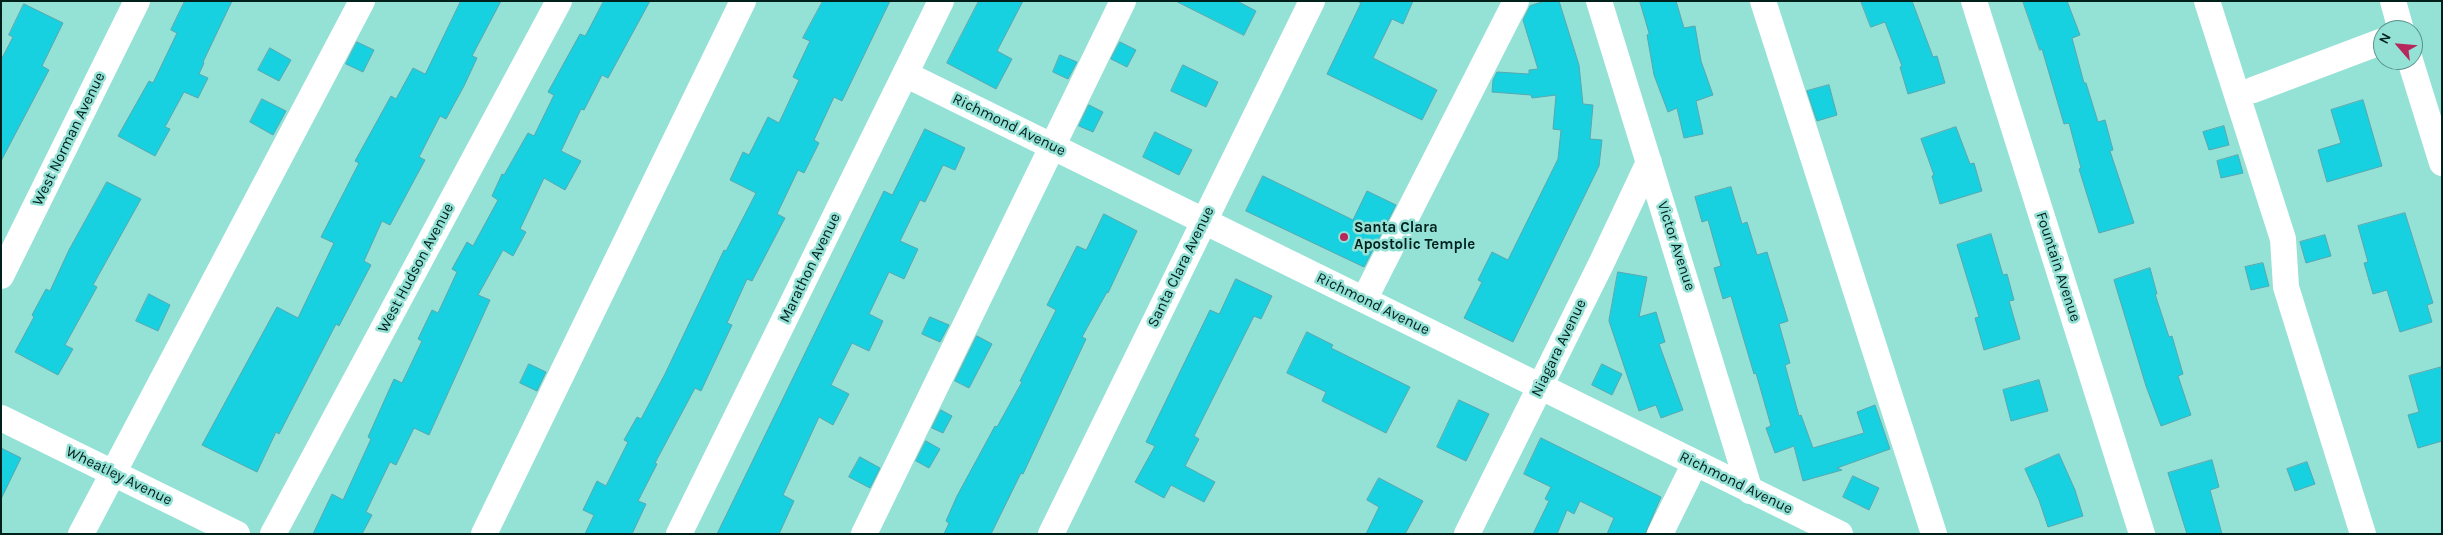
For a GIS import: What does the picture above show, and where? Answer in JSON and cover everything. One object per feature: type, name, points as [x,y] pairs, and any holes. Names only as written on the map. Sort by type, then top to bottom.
[{"type":"street","name":"West Norman Avenue","points":[[1,276],[137,1]]},
{"type":"street","points":[[81,534],[362,1]]},
{"type":"street","name":"West Hudson Avenue","points":[[273,534],[559,1]]},
{"type":"street","points":[[484,534],[743,1]]},
{"type":"street","name":"Marathon Avenue","points":[[679,534],[941,1]]},
{"type":"street","points":[[864,534],[1123,1]]},
{"type":"street","name":"Santa Clara Avenue","points":[[1050,534],[1312,1]]},
{"type":"street","points":[[1364,300],[1516,1]]},
{"type":"street","name":"Victor Avenue","points":[[1599,1],[1750,491]]},
{"type":"street","points":[[1763,1],[1934,534]]},
{"type":"street","name":"Fountain Avenue","points":[[1974,1],[2142,534]]},
{"type":"street","points":[[2207,1],[2283,239],[2286,287],[2363,534]]},
{"type":"street","points":[[2392,1],[2398,20]]},
{"type":"street","points":[[2253,90],[2373,45]]},
{"type":"street","points":[[2413,70],[2442,163]]},
{"type":"street","name":"Richmond Avenue","points":[[905,74],[1840,534]]},
{"type":"street","name":"Niagara Avenue","points":[[1467,534],[1649,162]]},
{"type":"street","name":"Wheatley Avenue","points":[[1,418],[236,534]]},
{"type":"street","points":[[1660,534],[1695,463]]},
{"type":"building","points":[[185,1],[232,1],[199,74],[208,78],[198,98],[184,92],[165,127],[170,129],[155,156],[118,136],[149,81],[153,83],[177,33],[171,30]]},
{"type":"building","points":[[461,1],[501,1],[472,56],[477,58],[464,86],[446,119],[440,116],[419,157],[425,160],[390,225],[382,221],[364,261],[371,265],[339,326],[336,324],[279,434],[276,432],[257,472],[202,445],[277,307],[298,318],[334,243],[321,237],[359,163],[355,161],[391,96],[396,99],[413,68],[425,74]]},
{"type":"building","points":[[604,1],[650,1],[608,78],[602,75],[584,110],[581,109],[561,151],[581,161],[565,190],[544,178],[520,229],[526,232],[513,256],[503,250],[478,295],[490,300],[429,435],[414,428],[396,465],[390,462],[366,512],[372,515],[362,534],[313,534],[332,494],[343,500],[371,439],[368,437],[394,379],[402,383],[422,341],[418,339],[432,310],[438,313],[457,272],[452,269],[467,242],[473,246],[498,200],[492,196],[502,174],[504,175],[528,133],[534,136],[554,95],[548,92],[580,34],[585,36]]},
{"type":"building","points":[[823,1],[890,1],[842,101],[834,97],[814,140],[819,143],[804,173],[798,170],[777,214],[785,218],[752,281],[747,279],[727,323],[732,325],[701,391],[695,388],[655,463],[657,464],[638,501],[646,504],[632,534],[585,534],[594,515],[583,510],[597,481],[606,486],[628,442],[624,440],[637,417],[641,419],[665,374],[724,250],[726,251],[756,193],[730,180],[743,152],[749,155],[768,117],[779,123],[799,80],[793,77],[810,41],[803,38]]},
{"type":"building","points":[[979,1],[1023,1],[997,51],[1012,59],[996,89],[947,63]]},
{"type":"building","points":[[1176,1],[1237,1],[1256,11],[1244,35]]},
{"type":"building","points":[[1357,1],[1413,1],[1403,24],[1392,19],[1373,58],[1437,90],[1422,120],[1327,74],[1361,3]]},
{"type":"building","points":[[1545,1],[1559,1],[1579,65],[1583,104],[1593,105],[1590,139],[1602,140],[1599,166],[1513,342],[1464,318],[1482,282],[1478,280],[1492,252],[1508,260],[1558,159],[1561,130],[1553,129],[1556,95],[1532,98],[1531,95],[1492,92],[1493,80],[1497,72],[1529,74],[1529,70],[1538,69],[1523,20],[1530,6]]},
{"type":"building","points":[[1640,1],[1676,1],[1684,28],[1695,26],[1701,61],[1713,95],[1696,101],[1703,134],[1684,138],[1677,108],[1668,112],[1654,75],[1647,35],[1649,34]]},
{"type":"building","points":[[1861,1],[1912,1],[1933,57],[1937,56],[1945,83],[1908,94],[1900,67],[1902,66],[1885,22],[1871,27]]},
{"type":"building","points":[[2023,1],[2067,1],[2080,35],[2072,38],[2084,83],[2086,83],[2098,122],[2105,120],[2113,150],[2110,151],[2134,223],[2099,233],[2079,169],[2081,168],[2069,123],[2064,124],[2042,49],[2040,50]]},
{"type":"building","points":[[24,4],[63,23],[42,66],[49,70],[1,161],[1,60],[13,37],[9,35]]},
{"type":"building","points":[[357,42],[374,50],[363,72],[346,64]]},
{"type":"building","points":[[1120,42],[1136,50],[1127,67],[1111,59]]},
{"type":"building","points":[[270,48],[291,60],[279,81],[258,70]]},
{"type":"building","points":[[1060,55],[1077,62],[1068,79],[1053,72]]},
{"type":"building","points":[[1183,65],[1218,82],[1206,107],[1171,91]]},
{"type":"building","points":[[1829,85],[1837,115],[1817,121],[1807,91]]},
{"type":"building","points":[[262,99],[286,111],[273,135],[250,122]]},
{"type":"building","points":[[2363,100],[2382,166],[2327,182],[2318,150],[2341,143],[2331,110]]},
{"type":"building","points":[[1089,105],[1103,112],[1093,132],[1079,126]]},
{"type":"building","points":[[2224,126],[2229,145],[2209,150],[2203,132]]},
{"type":"building","points":[[1956,127],[1970,164],[1974,163],[1982,191],[1940,204],[1932,176],[1934,175],[1921,139]]},
{"type":"building","points":[[925,129],[965,148],[955,170],[943,165],[925,202],[920,200],[900,241],[918,249],[904,279],[889,272],[869,314],[883,321],[869,351],[852,343],[831,385],[849,394],[833,425],[819,417],[783,495],[794,501],[779,534],[717,534],[884,191],[892,195]]},
{"type":"building","points":[[1155,132],[1192,150],[1179,175],[1143,157]]},
{"type":"building","points":[[2238,155],[2243,173],[2221,178],[2217,161]]},
{"type":"building","name":"Santa Clara Apostolic Temple","points":[[1263,176],[1353,220],[1367,191],[1396,205],[1364,267],[1246,211]]},
{"type":"building","points":[[107,182],[141,199],[93,285],[97,287],[65,345],[73,349],[58,375],[15,352],[34,317],[32,315],[46,289],[50,291],[69,250]]},
{"type":"building","points":[[1731,187],[1742,224],[1747,222],[1757,255],[1767,252],[1788,321],[1779,324],[1790,363],[1785,365],[1799,416],[1801,415],[1813,448],[1864,433],[1857,412],[1875,405],[1890,449],[1837,468],[1842,470],[1803,481],[1794,446],[1775,453],[1766,428],[1771,426],[1756,373],[1754,374],[1731,296],[1723,299],[1714,268],[1721,266],[1708,220],[1702,222],[1695,197]]},
{"type":"building","points":[[2405,213],[2433,303],[2427,305],[2432,322],[2400,332],[2387,290],[2373,294],[2364,263],[2368,262],[2358,226]]},
{"type":"building","points":[[1104,214],[1137,231],[1108,293],[1082,337],[1086,339],[1023,474],[1021,473],[991,534],[944,534],[949,523],[946,521],[957,496],[995,426],[997,427],[1022,382],[1020,381],[1056,310],[1047,305],[1077,246],[1086,250]]},
{"type":"building","points":[[1991,234],[2003,275],[2007,274],[2014,300],[2009,301],[2020,339],[1984,350],[1975,318],[1979,317],[1957,245]]},
{"type":"building","points":[[2325,235],[2331,256],[2306,263],[2300,242]]},
{"type":"building","points":[[2263,263],[2269,286],[2251,290],[2245,267]]},
{"type":"building","points":[[2150,268],[2157,294],[2155,294],[2169,337],[2172,336],[2183,374],[2178,376],[2191,415],[2161,426],[2146,386],[2114,280]]},
{"type":"building","points":[[1618,272],[1647,277],[1639,317],[1656,312],[1665,342],[1659,344],[1683,410],[1661,418],[1656,405],[1639,411],[1609,321]]},
{"type":"building","points":[[1236,279],[1272,296],[1261,319],[1254,316],[1194,436],[1199,439],[1185,466],[1215,482],[1204,502],[1171,485],[1164,498],[1135,482],[1155,446],[1146,442],[1210,310],[1219,314]]},
{"type":"building","points":[[149,294],[170,305],[158,331],[136,321]]},
{"type":"building","points":[[930,317],[949,325],[940,342],[922,334]]},
{"type":"building","points":[[1307,332],[1333,345],[1331,348],[1410,387],[1386,433],[1322,401],[1326,392],[1287,373]]},
{"type":"building","points":[[977,336],[992,344],[969,388],[955,381]]},
{"type":"building","points":[[529,364],[546,372],[537,391],[520,383]]},
{"type":"building","points":[[1602,364],[1622,374],[1612,395],[1592,385]]},
{"type":"building","points":[[2442,367],[2442,441],[2418,448],[2408,415],[2419,412],[2409,376]]},
{"type":"building","points":[[2039,380],[2048,411],[2011,421],[2003,390]]},
{"type":"building","points":[[1459,400],[1489,414],[1466,461],[1437,447]]},
{"type":"building","points":[[941,410],[952,416],[943,433],[932,428]]},
{"type":"building","points":[[1541,438],[1661,497],[1645,534],[1607,534],[1614,518],[1580,501],[1574,514],[1567,510],[1557,534],[1533,534],[1549,501],[1545,499],[1551,487],[1524,474]]},
{"type":"building","points":[[926,441],[940,449],[929,468],[916,461]]},
{"type":"building","points":[[1,448],[21,458],[1,499]]},
{"type":"building","points":[[2059,454],[2075,490],[2083,516],[2048,527],[2039,500],[2025,469]]},
{"type":"building","points":[[860,457],[880,468],[870,488],[849,477]]},
{"type":"building","points":[[2212,460],[2219,487],[2210,490],[2222,534],[2187,534],[2168,473]]},
{"type":"building","points":[[2307,462],[2315,484],[2295,491],[2287,469]]},
{"type":"building","points":[[1853,476],[1879,488],[1869,510],[1843,497]]},
{"type":"building","points":[[1379,478],[1423,501],[1405,534],[1366,534],[1379,507],[1367,500]]},
{"type":"place","name":"Santa Clara Apostolic Temple","points":[[1344,237]]}]
